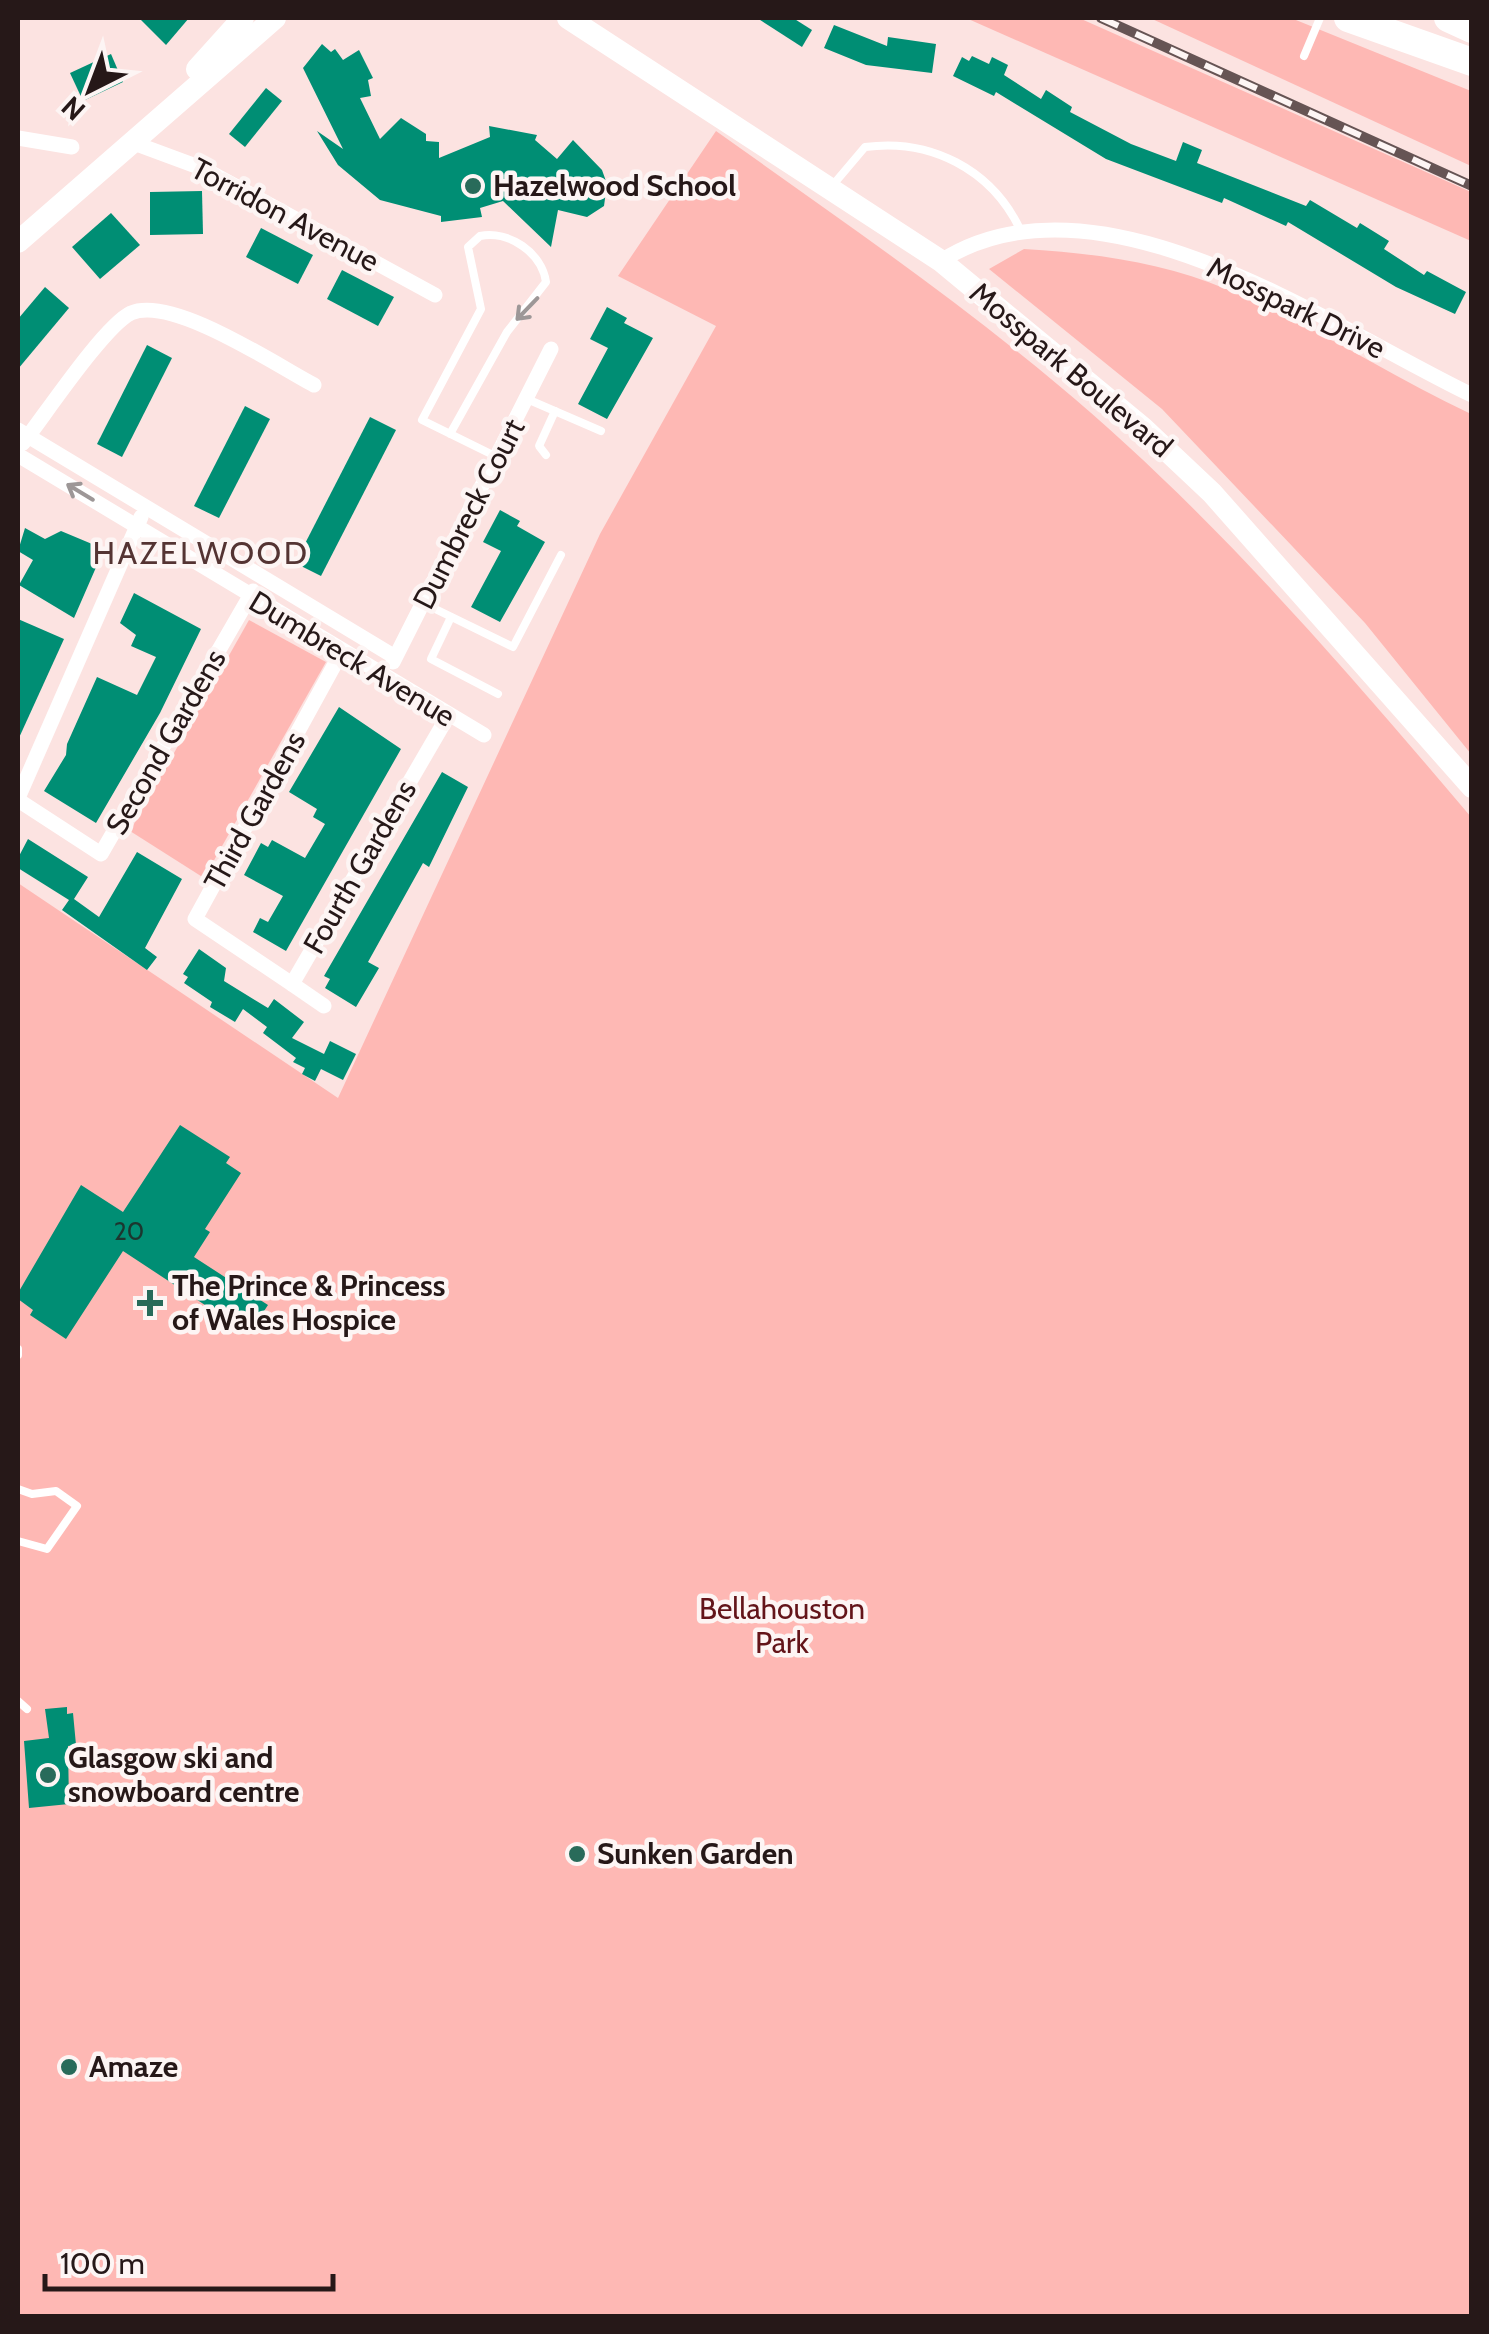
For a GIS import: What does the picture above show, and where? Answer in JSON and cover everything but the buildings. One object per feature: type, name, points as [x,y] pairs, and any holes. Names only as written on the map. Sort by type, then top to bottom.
[{"type":"highway","points":[[1348,18],[1472,62]]},
{"type":"highway","points":[[1396,18],[1472,54]]},
{"type":"highway","points":[[1448,18],[1472,29]]},
{"type":"street","points":[[131,142],[243,18]]},
{"type":"street","points":[[18,242],[274,18]]},
{"type":"street","name":"Mosspark Boulevard","points":[[552,18],[599,35]]},
{"type":"street","name":"Mosspark Boulevard","points":[[568,18],[941,261],[1144,428],[1212,493],[1472,787]]},
{"type":"street","points":[[18,138],[72,146]]},
{"type":"street","name":"Torridon Avenue","points":[[131,142],[204,169],[436,295]]},
{"type":"street","name":"Mosspark Drive","points":[[941,261],[970,242],[1020,229],[1118,238],[1242,275],[1472,396]]},
{"type":"street","points":[[20,443],[104,338],[124,318],[141,310],[173,312],[314,385]]},
{"type":"street","name":"Dumbreck Court","points":[[385,679],[551,349]]},
{"type":"street","name":"Dumbreck Avenue","points":[[20,443],[145,509],[396,657]]},
{"type":"street","name":"Dumbreck Avenue","points":[[20,443],[137,526],[249,598],[484,736]]},
{"type":"street","points":[[18,799],[145,509]]},
{"type":"street","name":"Second Gardens","points":[[18,799],[101,854],[260,578]]},
{"type":"street","name":"Third Gardens","points":[[292,984],[195,919],[341,654]]},
{"type":"street","name":"Fourth Gardens","points":[[324,1006],[292,984],[448,716]]},
{"type":"lane","points":[[1304,56],[1320,18]]},
{"type":"lane","points":[[830,188],[865,147],[924,148],[963,164],[1001,198],[1020,229]]},
{"type":"lane","points":[[450,434],[507,332],[546,282],[534,256],[506,236],[480,236],[468,247],[482,309],[422,420],[450,434],[499,458]]},
{"type":"lane","points":[[527,399],[602,431]]},
{"type":"lane","points":[[546,454],[539,446],[555,411]]},
{"type":"lane","points":[[424,603],[514,648],[561,556]]},
{"type":"lane","points":[[451,616],[432,658],[498,694]]},
{"type":"lane","points":[[18,1489],[32,1494],[56,1491],[77,1506],[48,1549],[18,1541]]},
{"type":"lane","points":[[18,1701],[27,1709]]},
{"type":"green space","points":[[966,18],[1079,18],[1471,192],[1471,241]]},
{"type":"green space","points":[[1150,18],[1291,18],[1471,91],[1471,166]]},
{"type":"green space","name":"Bellahouston Park","points":[[716,131],[974,318],[1114,433],[1222,537],[1374,703],[1471,817],[1471,2316],[18,2316],[18,883],[338,1098],[600,534],[716,326],[618,276]]},
{"type":"green space","points":[[1024,249],[1127,260],[1202,280],[1288,317],[1471,414],[1471,754],[1365,623],[1162,409],[989,269]]},
{"type":"green space","points":[[249,620],[326,662],[204,878],[130,831]]},
{"type":"railway","points":[[1101,18],[1472,186]]},
{"type":"place","name":"Hazelwood School","points":[[473,186]]},
{"type":"place","name":"The Prince & Princess of Wales Hospice","points":[[150,1303]]},
{"type":"place","name":"Glasgow ski and snowboard centre","points":[[48,1775]]},
{"type":"place","name":"Sunken Garden","points":[[577,1854]]},
{"type":"place","name":"Amaze","points":[[69,2067]]},
{"type":"district","name":"HAZELWOOD","points":[[201,553]]}]
